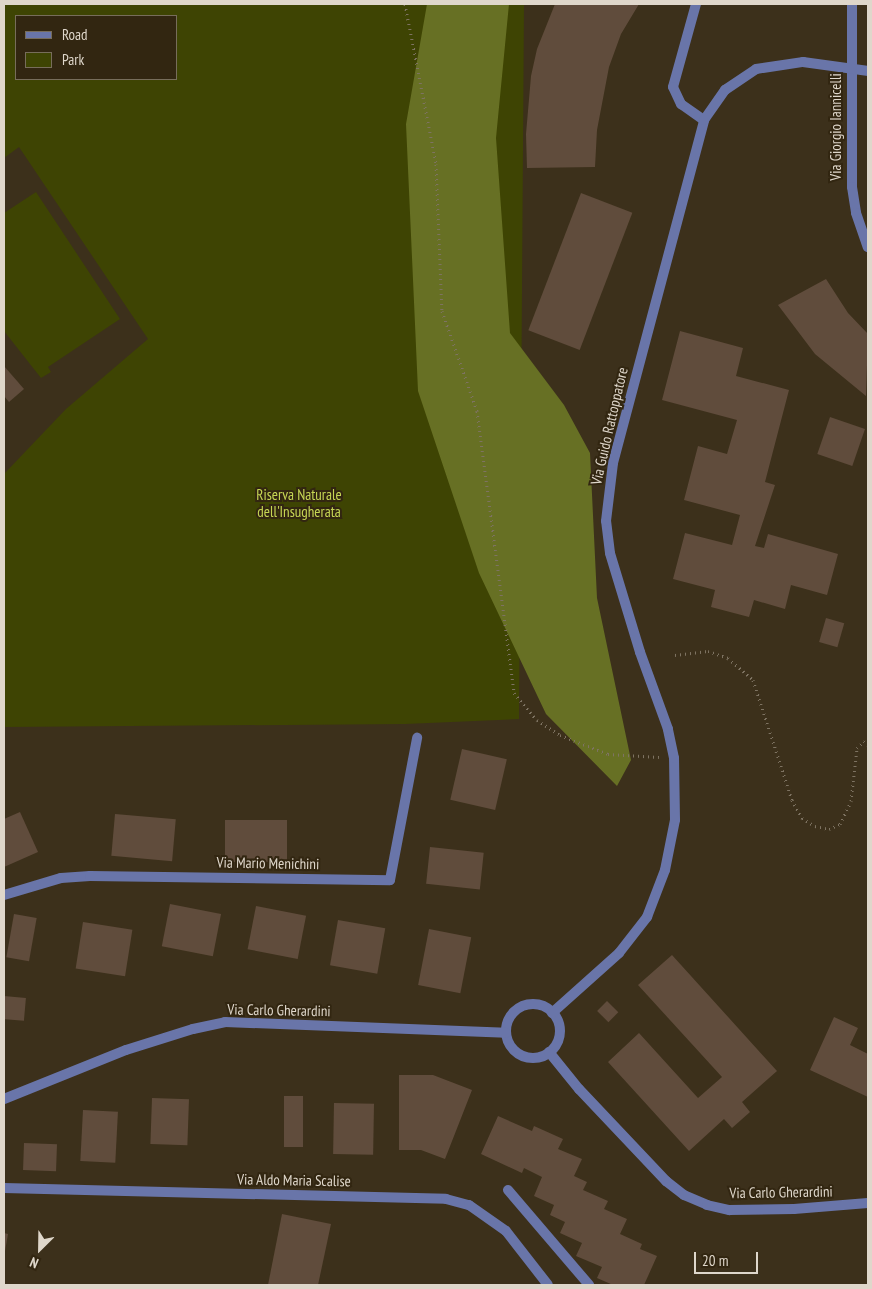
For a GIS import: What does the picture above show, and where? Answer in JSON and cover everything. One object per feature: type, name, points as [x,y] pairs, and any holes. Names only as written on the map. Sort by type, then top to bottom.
[{"type":"street","points":[[696,4],[673,87],[681,104],[704,120]]},
{"type":"street","name":"Via Giorgio Iannicelli","points":[[852,4],[852,187],[856,213],[868,247]]},
{"type":"street","name":"Via Guido Rattoppatore","points":[[552,1013],[619,953],[648,918],[666,870],[675,820],[674,758],[610,553],[606,521],[615,456],[704,120],[725,90],[756,69],[793,62],[868,71]]},
{"type":"street","name":"Via Mario Menichini","points":[[4,895],[61,878],[90,876],[390,880],[417,738]]},
{"type":"street","points":[[538,1004],[552,1013],[559,1033],[549,1052],[536,1057],[522,1055],[511,1046],[506,1033],[510,1017],[522,1006],[538,1004]]},
{"type":"street","name":"Via Carlo Gherardini","points":[[4,1099],[126,1050],[193,1028],[226,1022],[506,1033]]},
{"type":"street","name":"Via Carlo Gherardini","points":[[549,1052],[579,1089],[666,1181],[684,1195],[707,1205],[729,1210],[794,1209],[868,1203]]},
{"type":"street","name":"Via Aldo Maria Scalise","points":[[4,1188],[446,1199],[469,1205],[500,1226],[548,1285]]},
{"type":"street","points":[[508,1190],[589,1285]]},
{"type":"path","points":[[405,4],[422,103],[436,164],[442,312],[477,411],[514,692],[537,720],[560,735],[608,754],[674,758]]},
{"type":"path","points":[[675,655],[708,650],[728,658],[753,680],[792,800],[802,818],[815,826],[829,829],[840,824],[852,800],[857,748],[864,741],[868,745]]},
{"type":"green space","name":"Riserva Naturale dell'Insugherata","points":[[4,4],[524,4],[519,719],[405,724],[4,727],[4,474],[66,409],[148,339],[19,147],[4,158]]},
{"type":"green space","points":[[427,4],[509,4],[496,138],[510,333],[564,405],[590,453],[597,598],[631,760],[617,786],[546,714],[479,573],[418,391],[406,124]]},
{"type":"green space","points":[[36,192],[120,319],[48,367],[51,372],[41,378],[4,331],[4,213]]},
{"type":"building","points":[[555,4],[639,4],[621,34],[609,67],[597,130],[595,167],[527,168],[526,134],[531,76],[537,49]]},
{"type":"building","points":[[581,193],[632,213],[580,350],[528,330]]},
{"type":"building","points":[[826,279],[848,313],[868,334],[866,396],[815,354],[778,305]]},
{"type":"building","points":[[680,331],[743,348],[736,376],[789,390],[765,482],[775,485],[755,546],[764,548],[768,534],[838,554],[827,595],[791,585],[785,609],[754,600],[749,617],[711,607],[715,590],[673,579],[685,533],[732,545],[740,515],[684,500],[698,446],[727,454],[737,420],[662,400]]},
{"type":"building","points":[[4,366],[24,389],[9,402],[4,396]]},
{"type":"building","points":[[830,417],[865,429],[852,466],[817,454]]},
{"type":"building","points":[[826,618],[844,623],[837,647],[819,642]]},
{"type":"building","points":[[462,749],[507,759],[495,810],[450,800]]},
{"type":"building","points":[[20,812],[38,852],[4,867],[4,819]]},
{"type":"building","points":[[115,814],[176,819],[172,861],[111,856]]},
{"type":"building","points":[[225,820],[287,820],[287,862],[225,862]]},
{"type":"building","points":[[430,847],[484,853],[480,889],[426,884]]},
{"type":"building","points":[[170,904],[221,914],[213,956],[162,946]]},
{"type":"building","points":[[256,906],[306,916],[298,959],[248,949]]},
{"type":"building","points":[[14,914],[37,918],[29,961],[6,957]]},
{"type":"building","points":[[338,920],[385,928],[377,974],[330,965]]},
{"type":"building","points":[[83,922],[132,930],[125,976],[76,968]]},
{"type":"building","points":[[429,929],[471,937],[460,993],[418,985]]},
{"type":"building","points":[[672,955],[777,1071],[742,1102],[750,1112],[732,1128],[724,1119],[689,1151],[608,1062],[639,1033],[698,1098],[722,1077],[638,985]]},
{"type":"building","points":[[4,996],[26,998],[24,1021],[4,1019]]},
{"type":"building","points":[[607,1001],[618,1012],[608,1022],[597,1011]]},
{"type":"building","points":[[834,1017],[858,1028],[850,1045],[868,1054],[868,1097],[810,1070]]},
{"type":"building","points":[[399,1075],[433,1075],[472,1090],[445,1159],[421,1150],[399,1150]]},
{"type":"building","points":[[284,1096],[303,1096],[303,1147],[284,1147]]},
{"type":"building","points":[[152,1098],[189,1099],[187,1145],[150,1144]]},
{"type":"building","points":[[334,1103],[374,1104],[373,1155],[333,1154]]},
{"type":"building","points":[[83,1110],[118,1112],[115,1163],[80,1161]]},
{"type":"building","points":[[498,1116],[532,1131],[534,1126],[563,1139],[558,1149],[582,1159],[574,1176],[587,1182],[583,1190],[608,1201],[604,1209],[627,1219],[620,1234],[642,1244],[640,1249],[657,1256],[644,1285],[613,1285],[597,1278],[602,1267],[576,1256],[582,1243],[560,1233],[565,1222],[550,1215],[554,1205],[534,1196],[542,1177],[524,1168],[522,1173],[481,1154]]},
{"type":"building","points":[[24,1143],[57,1144],[56,1171],[23,1170]]},
{"type":"building","points":[[282,1214],[331,1224],[318,1285],[268,1285]]},
{"type":"building","points":[[4,1233],[8,1234],[5,1251],[4,1250]]}]
